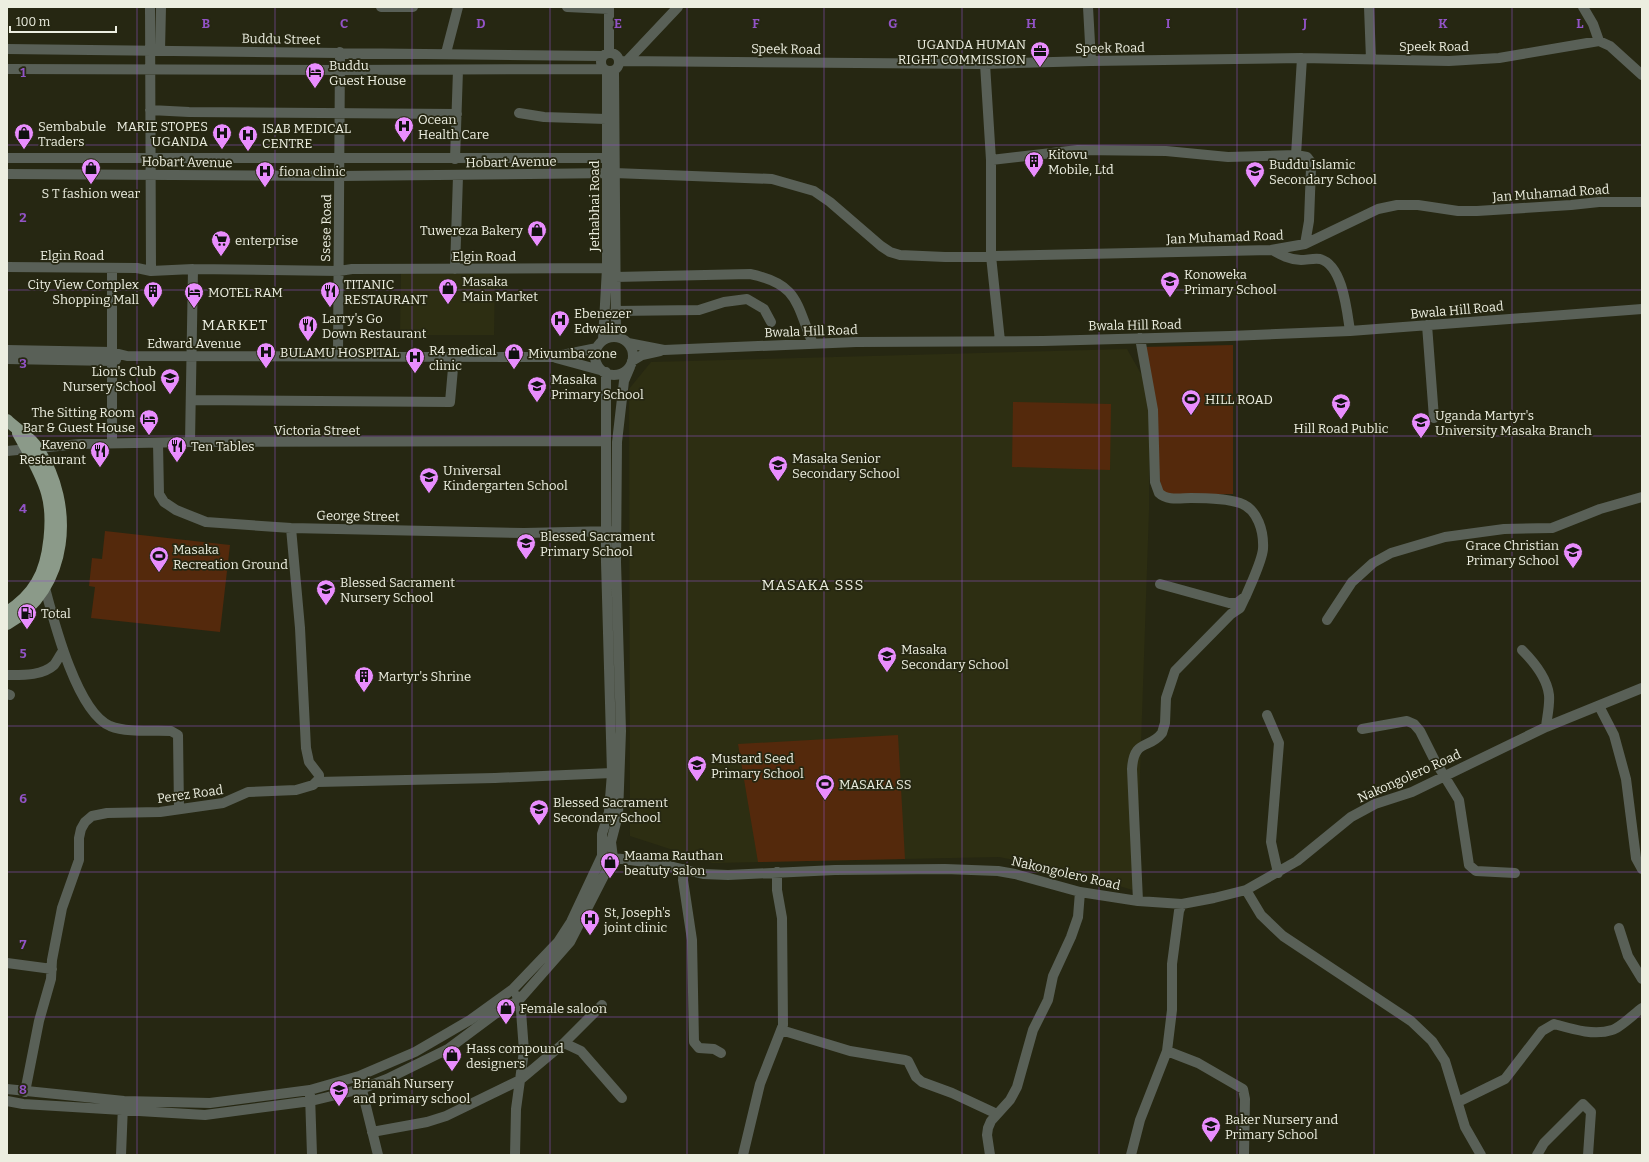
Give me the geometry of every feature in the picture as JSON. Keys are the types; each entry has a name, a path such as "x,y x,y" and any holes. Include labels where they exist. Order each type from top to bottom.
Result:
{"main road":[{"path":"7,624 18,618 34,604 41,585 56,562 60,541 55,512 52,478 33,449 30,439 11,424"},
{"path":"7,612 41,585"}],"street":[{"path":"150,7 150,267"},
{"path":"160,51 161,7"},
{"path":"381,7 413,7"},
{"path":"446,53 458,7"},
{"path":"567,7 609,8 606,54 601,62 608,70"},
{"path":"7,69 608,70 624,61 678,7"},
{"path":"1088,7 1091,61"},
{"path":"1370,7 1371,59"},
{"path":"1583,7 1593,24 1599,41 1610,46 1642,75"},
{"name":"Speek Road","path":"624,61 985,64 1302,58 1449,61 1499,58 1599,41"},
{"name":"Buddu Street","path":"7,49 606,54"},
{"name":"Ssese Road","path":"338,356 340,52"},
{"path":"606,54 616,55 624,61"},
{"path":"1296,155 1302,58"},
{"path":"985,64 991,160 991,256 1000,341"},
{"path":"455,159 458,70"},
{"name":"Jethabhai Road","path":"608,70 606,119 610,158"},
{"name":"Jethabhai Road","path":"608,70 612,271 616,337"},
{"path":"150,110 189,112 456,114"},
{"path":"519,113 544,117 606,119"},
{"path":"991,160 1078,150 1166,151 1228,157 1296,155 1308,158 1312,166 1309,221 1305,244"},
{"name":"Hobart Avenue","path":"7,158 150,160 610,158"},
{"name":"Hobart Avenue","path":"7,174 458,176 610,174 772,179 814,191 830,202 881,246 895,254 945,257 991,256"},
{"path":"455,269 458,176"},
{"name":"Jan Muhamad Road","path":"991,256 1271,250 1305,244 1378,209 1398,205 1418,205 1458,211 1477,211 1600,202 1642,202"},
{"path":"1271,250 1293,259 1322,260 1332,268 1339,280 1346,303 1350,331"},
{"name":"Elgin Road","path":"7,267 455,269 750,274 767,278 785,287 798,305 813,344"},
{"name":"Elgin Road","path":"150,267 192,269 339,268"},
{"path":"112,268 112,443"},
{"path":"190,442 192,269"},
{"name":"Jethabhai Road","path":"600,344 612,271"},
{"path":"615,311 700,310 724,302 747,299 764,309 771,322"},
{"name":"Bwala Hill Road","path":"628,344 664,350 856,342 1140,338 1350,331 1642,309"},
{"path":"1427,325 1434,418"},
{"path":"7,1089 25,1092 124,1100 210,1103 310,1090 359,1076 415,1052 470,1020 513,989 558,942 571,922 602,856 602,834 609,812 612,773 612,531 617,442 624,382 631,364 632,352 628,344 616,337 600,344 595,359 603,371 612,531 621,731 618,815 611,842 613,858 570,942 520,1000 495,1014 448,1049 387,1079 361,1089 310,1101 205,1115 23,1104 7,1101"},
{"path":"1138,901 1132,769 1133,756 1140,747 1162,733 1165,723 1166,698 1176,669 1231,614 1240,608 1263,550 1261,526 1249,508 1239,502 1207,498 1168,498 1157,490 1153,410 1140,338"},
{"name":"Edward Avenue","path":"7,359 192,355 454,358 552,357 600,344"},
{"name":"Edward Avenue","path":"7,350 111,357"},
{"path":"552,357 603,371 611,375 618,374 642,355 664,350"},
{"path":"191,400 450,402 454,358"},
{"name":"Victoria Street","path":"7,451 112,443 606,441"},
{"name":"George Street","path":"158,443 159,494 164,502 176,510 206,522 291,528 531,533 612,531"},
{"path":"1327,620 1352,582 1373,563 1391,553 1445,537 1504,529 1552,528 1573,521 1600,509 1642,497"},
{"path":"291,528 300,628 306,748 309,762 319,775 317,782"},
{"path":"1160,584 1229,603 1237,603 1246,596"},
{"path":"41,585 63,651 92,712 99,720 119,729 171,731 178,735 179,809"},
{"path":"1522,650 1540,671 1548,690 1549,696 1546,727"},
{"path":"7,675 24,676 39,672 54,665 63,651"},
{"name":"Nakongolero Road","path":"602,856 661,864 703,874 728,876 777,872 835,870 973,869 1015,874 1080,892 1138,901 1182,904 1246,890 1305,855 1351,817 1375,804 1412,792 1546,727 1642,688"},
{"path":"1599,706 1614,735 1618,755 1626,780 1636,858 1642,868"},
{"path":"1267,714 1279,743 1270,842 1278,872"},
{"path":"1362,729 1407,721 1414,724 1423,735 1445,776 1454,789 1460,804 1466,854 1471,868 1476,871 1515,873"},
{"name":"Perez Road","path":"25,1092 36,1035 52,969 52,960 62,908 79,860 79,838 81,829 85,822 92,816 107,813 145,813 223,804 248,792 301,789 317,782 495,778 612,773"},
{"path":"684,869 683,880 692,940 694,1042 699,1048 714,1049 721,1053"},
{"path":"742,1155 760,1084 783,1022 784,966 782,918 777,890 777,872"},
{"path":"1246,890 1261,914 1284,936 1410,1021 1438,1049 1445,1061 1465,1127 1481,1155"},
{"path":"990,1155 987,1135 988,1128 997,1114 1010,1100 1017,1087 1033,1030 1048,1000 1053,976 1076,924 1079,912 1080,892"},
{"path":"1131,1155 1140,1120 1167,1051 1171,1026 1172,964 1179,911 1182,904"},
{"path":"1618,928 1628,956 1642,979"},
{"path":"7,963 52,969"},
{"path":"513,989 520,1000 524,1051 516,1109 515,1155"},
{"path":"372,1132 427,1122 446,1116 520,1080 564,1043 602,1005"},
{"path":"1458,1102 1505,1078 1542,1031 1554,1024 1572,1030 1595,1032 1613,1030 1642,1008"},
{"path":"781,1030 850,1051 908,1061 916,1078 922,1082 952,1093 997,1114"},
{"path":"564,1043 581,1051 622,1098"},
{"path":"1167,1051 1198,1063 1242,1089 1245,1099 1244,1155"},
{"path":"359,1076 378,1155"},
{"path":"310,1090 312,1155"},
{"path":"120,1155 124,1100"},
{"path":"1537,1155 1544,1143 1583,1104 1591,1112 1588,1155"}],"shaded area":[{"name":"Masaka Main Market","path":"401,274 495,274 494,335 400,335"},
{"name":"HILL ROAD","path":"1233,345 1233,494 1162,495 1142,347"},
{"name":"Masaka Secondary School","path":"1127,349 1144,379 1149,406 1149,510 1136,891 1069,871 999,857 713,863 630,836 629,389 651,362"},
{"path":"1013,402 1111,404 1110,470 1012,467"},
{"name":"Masaka Recreation Ground","path":"105,531 230,545 220,632 91,618 95,587 89,586 92,558 102,559"},
{"name":"MASAKA SS","path":"898,735 905,859 758,862 738,744"}],"place":[{"name":"UGANDA HUMAN RIGHT COMMISSION","path":"1040,68"},
{"name":"Buddu Guest House","path":"315,89"},
{"name":"Ocean Health Care","path":"404,143"},
{"name":"Sembabule Traders","path":"24,150"},
{"name":"MARIE STOPES UGANDA","path":"222,150"},
{"name":"ISAB MEDICAL CENTRE","path":"248,152"},
{"name":"Kitovu Mobile, Ltd","path":"1034,178"},
{"name":"S T fashion wear","path":"91,185"},
{"name":"fiona clinic","path":"265,188"},
{"name":"Buddu Islamic Secondary School","path":"1255,188"},
{"name":"Tuwereza Bakery","path":"537,247"},
{"name":"enterprise","path":"221,257"},
{"name":"Konoweka Primary School","path":"1170,298"},
{"name":"Masaka Main Market","path":"448,305"},
{"name":"City View Complex Shopping Mall","path":"153,308"},
{"name":"TITANIC RESTAURANT","path":"330,308"},
{"name":"MOTEL RAM","path":"194,309"},
{"name":"Ebenezer Edwaliro","path":"560,337"},
{"name":"Larry's Go Down Restaurant","path":"308,342"},
{"name":"BULAMU HOSPITAL","path":"266,369"},
{"name":"Mivumba zone","path":"514,370"},
{"name":"R4 medical clinic","path":"415,374"},
{"name":"Lion's Club Nursery School","path":"170,395"},
{"name":"Masaka Primary School","path":"537,403"},
{"name":"HILL ROAD","path":"1191,416"},
{"name":"Hill Road Public","path":"1341,420"},
{"name":"The Sitting Room Bar & Guest House","path":"149,436"},
{"name":"Uganda Martyr's University Masaka Branch","path":"1421,439"},
{"name":"Ten Tables","path":"177,463"},
{"name":"Kaveno Restaurant","path":"100,468"},
{"name":"Masaka Senior Secondary School","path":"778,482"},
{"name":"Universal Kindergarten School","path":"429,494"},
{"name":"Blessed Sacrament Primary School","path":"526,560"},
{"name":"Grace Christian Primary School","path":"1573,569"},
{"name":"Masaka Recreation Ground","path":"159,573"},
{"name":"Blessed Sacrament Nursery School","path":"326,606"},
{"name":"Total","path":"27,630"},
{"name":"Masaka Secondary School","path":"887,673"},
{"name":"Martyr's Shrine","path":"364,693"},
{"name":"Mustard Seed Primary School","path":"697,782"},
{"name":"MASAKA SS","path":"825,801"},
{"name":"Blessed Sacrament Secondary School","path":"539,826"},
{"name":"Maama Rauthan beatuty salon","path":"610,879"},
{"name":"St, Joseph's joint clinic","path":"590,936"},
{"name":"Female saloon","path":"506,1025"},
{"name":"Hass compound designers","path":"452,1072"},
{"name":"Brianah Nursery and primary school","path":"339,1107"},
{"name":"Baker Nursery and Primary School","path":"1211,1143"}],"district":[{"name":"MARKET","path":"235,325"},
{"name":"MASAKA SSS","path":"813,585"}]}
